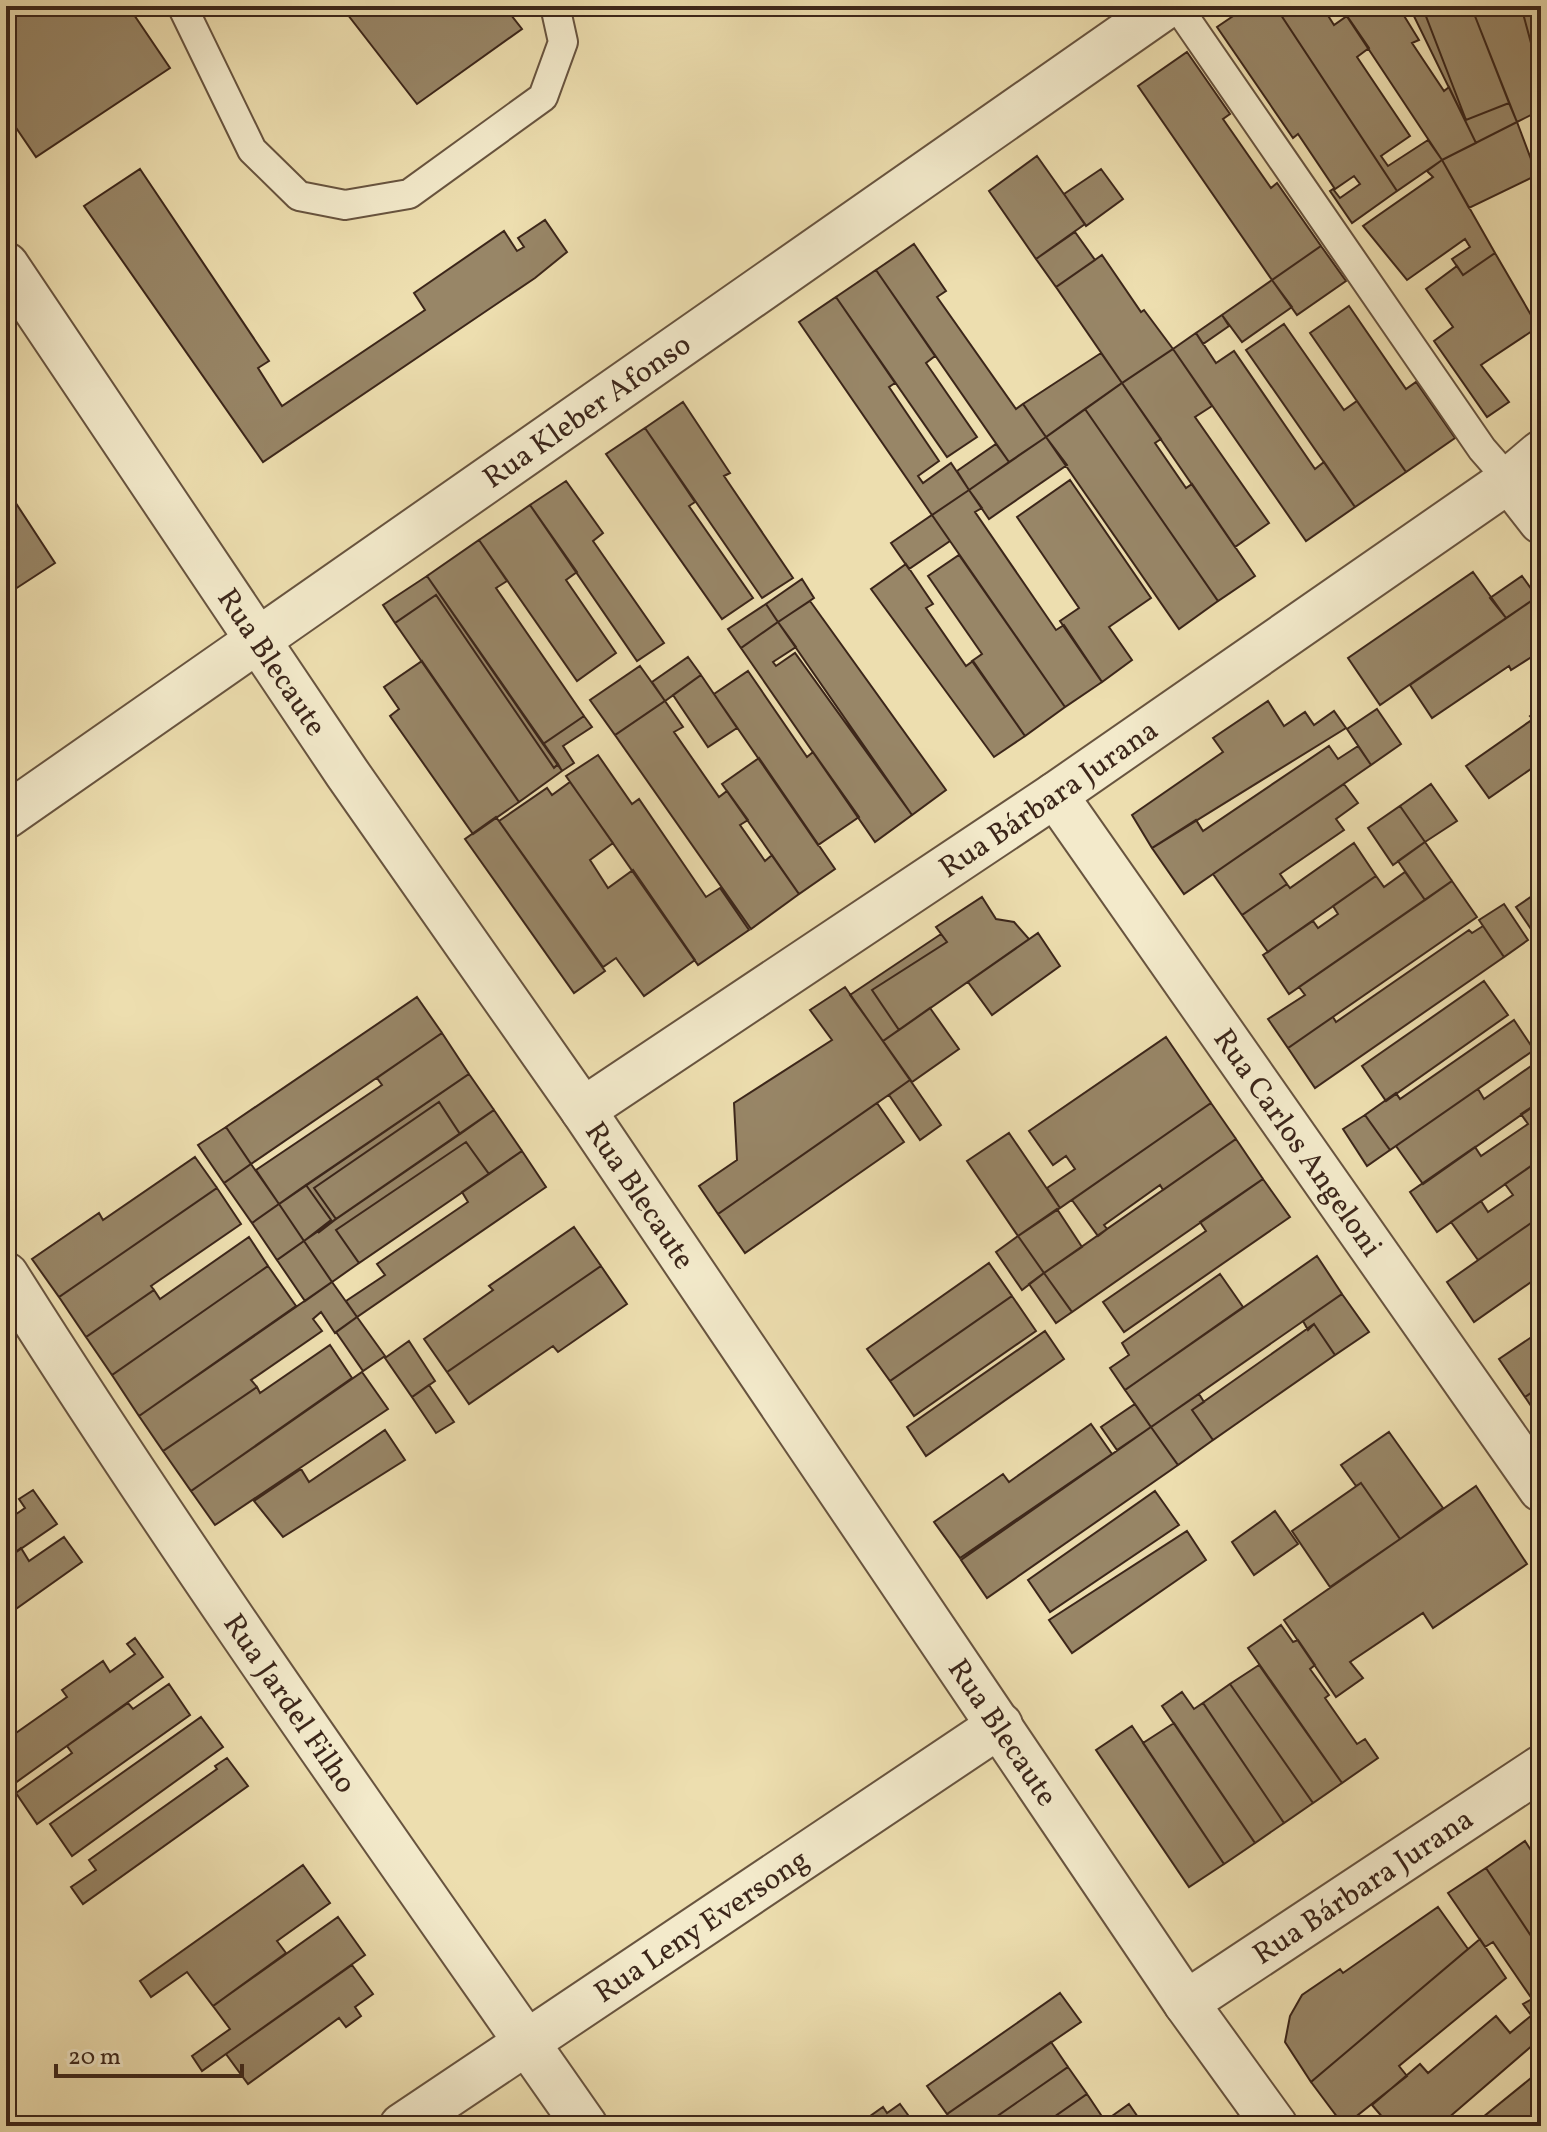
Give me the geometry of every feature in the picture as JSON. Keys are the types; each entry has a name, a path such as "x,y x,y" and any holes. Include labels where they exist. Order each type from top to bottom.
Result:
{"street":[{"name":"Rua Kleber Afonso","path":"6,816 1166,6"},
{"name":"Rua Blecaute","path":"6,265 257,640 583,1110 1186,2003 1275,2126"},
{"path":"1525,466 1541,521"},
{"name":"Rua Bárbara Jurana","path":"583,1110 1055,795 1525,466"},
{"name":"Rua Carlos Angeloni","path":"1055,795 1541,1489"},
{"name":"Rua Jardel Filho","path":"6,1275 179,1540 585,2126"},
{"name":"Rua Leny Eversong","path":"402,2126 1000,1725"},
{"name":"Rua Bárbara Jurana","path":"1186,2003 1541,1768"}],"lane":[{"path":"182,6 252,150 299,196 345,205 409,194 543,97 563,42 555,6"},
{"path":"1177,6 1482,449 1525,466"}],"building":[{"path":"6,6 128,6 170,68 36,157 6,113"},
{"path":"341,6 504,6 522,29 417,104"},
{"path":"1248,6 1275,6 1397,191 1352,223 1330,191 1333,189 1340,198 1360,184 1354,176 1335,189 1298,134 1293,138 1217,27"},
{"path":"1275,6 1322,6 1334,25 1347,16 1369,48 1357,57 1410,136 1381,156 1388,166 1428,140 1442,160 1397,191"},
{"path":"1340,6 1398,6 1419,40 1412,43 1444,91 1449,87 1476,143 1442,160"},
{"path":"1409,6 1422,6 1466,120 1509,103 1517,122 1476,143"},
{"path":"1422,6 1471,6 1509,103 1466,120"},
{"path":"1471,6 1521,6 1541,80 1541,110 1517,122"},
{"path":"1521,6 1541,6 1541,80"},
{"path":"1187,52 1230,114 1223,119 1271,188 1277,183 1321,246 1272,280 1138,86"},
{"path":"1517,122 1537,175 1469,208 1442,160"},
{"path":"1037,156 1085,224 1036,259 989,191"},
{"path":"1541,156 1541,185 1531,160"},
{"path":"1442,160 1495,253 1463,275 1452,259 1470,247 1465,239 1407,280 1363,226 1433,177 1427,171"},
{"path":"140,169 269,361 258,368 282,406 425,310 414,293 504,231 517,251 524,247 518,238 545,220 567,252 535,278 263,462 84,206"},
{"path":"1101,169 1123,199 1086,226 1064,194"},
{"path":"1075,232 1095,260 1056,287 1036,259"},
{"path":"914,244 946,291 937,297 1016,409 1023,404 1046,437 1009,462 876,270"},
{"path":"1321,246 1346,281 1297,315 1272,280"},
{"path":"1495,253 1538,327 1481,365 1509,402 1487,417 1434,341 1453,327 1426,289 1457,266 1463,275"},
{"path":"1102,255 1141,312 1144,310 1173,349 1122,383 1056,287"},
{"path":"876,270 935,356 926,363 977,437 947,457 836,297"},
{"path":"1272,280 1292,307 1242,342 1222,315"},
{"path":"836,297 895,383 889,387 939,461 918,476 923,483 951,463 969,490 932,515 799,322"},
{"path":"1349,306 1406,389 1416,382 1455,438 1406,472 1310,333"},
{"path":"1222,315 1229,326 1203,344 1196,333"},
{"path":"1284,324 1344,410 1357,401 1406,472 1355,507 1246,350"},
{"path":"1196,333 1216,363 1234,351 1315,469 1324,462 1355,507 1306,541 1173,349"},
{"path":"1173,349 1212,406 1195,417 1269,523 1235,547 1122,383"},
{"path":"1101,353 1122,383 1046,437 1023,404"},
{"path":"1122,383 1161,439 1155,443 1186,488 1192,484 1255,576 1218,601 1085,409"},
{"path":"683,402 730,473 724,476 793,578 762,598 645,428"},
{"path":"1085,409 1218,601 1179,629 1046,437"},
{"path":"645,428 695,502 689,506 753,598 722,619 606,454"},
{"path":"1046,437 1067,465 989,519 969,490"},
{"path":"996,444 1009,462 969,490 957,471"},
{"path":"1070,480 1151,598 1109,627 1132,660 1102,682 1060,621 1079,608 1017,517"},
{"path":"566,481 603,533 593,541 664,643 637,661 530,505"},
{"path":"6,488 55,563 6,595"},
{"path":"969,490 982,508 975,512 1056,630 1064,625 1102,682 1065,707 932,515"},
{"path":"530,505 577,572 566,580 616,653 577,681 479,540"},
{"path":"932,515 950,541 909,569 891,543"},
{"path":"479,540 507,581 496,588 584,716 543,744 427,576"},
{"path":"959,555 1065,707 1025,736 972,661 982,654 928,576"},
{"path":"906,564 933,604 926,608 966,666 973,661 1025,736 994,757 871,589"},
{"path":"1473,572 1506,618 1380,705 1348,658"},
{"path":"427,576 558,764 554,768 436,595 395,623 383,605"},
{"path":"1522,576 1537,597 1506,618 1490,598"},
{"path":"802,579 814,598 778,622 766,604"},
{"path":"436,595 554,768 558,764 562,771 519,802 395,623"},
{"path":"1537,597 1541,603 1541,651 1511,670 1509,666 1432,718 1410,685"},
{"path":"810,601 946,790 912,815 778,622"},
{"path":"766,604 778,622 741,648 728,629"},
{"path":"778,622 796,647 773,662 776,666 795,653 912,815 875,842 741,648"},
{"path":"688,657 701,675 665,701 652,682"},
{"path":"422,661 519,802 473,834 390,716 399,709 384,687"},
{"path":"640,666 665,701 615,735 590,700"},
{"path":"748,671 807,757 813,752 859,817 818,845 714,694"},
{"path":"701,675 737,728 708,747 673,695"},
{"path":"665,701 683,727 674,732 719,797 727,791 748,820 740,825 765,861 772,855 799,894 751,929 615,735"},
{"path":"1268,701 1284,726 1305,712 1314,725 1334,711 1346,728 1152,848 1132,815 1223,752 1213,738"},
{"path":"1541,708 1541,762 1489,798 1466,766 1533,719 1530,716"},
{"path":"1377,709 1401,744 1371,765 1347,729"},
{"path":"584,716 592,727 563,746 574,763 562,771 543,744"},
{"path":"1329,746 1338,759 1358,746 1371,765 1184,894 1152,848 1196,820 1203,831"},
{"path":"598,755 632,804 639,799 706,897 720,888 749,930 698,965 566,776"},
{"path":"759,758 835,869 799,894 722,784"},
{"path":"570,782 613,843 590,860 608,888 633,870 695,960 644,996 616,958 603,967 499,821 547,788 552,795"},
{"path":"1344,784 1358,803 1336,819 1344,830 1280,874 1287,884 1242,915 1213,874"},
{"path":"1431,784 1457,821 1425,842 1400,806"},
{"path":"1400,806 1425,842 1393,865 1368,828"},
{"path":"496,817 605,971 574,993 465,839"},
{"path":"1425,842 1452,881 1425,900 1398,861"},
{"path":"1354,843 1376,876 1268,952 1242,915 1287,884 1290,888"},
{"path":"1405,872 1425,900 1289,994 1263,955 1313,921 1318,928 1338,914 1333,906 1376,876 1384,887"},
{"path":"1452,881 1477,917 1288,1048 1268,1019 1305,995 1299,987"},
{"path":"1541,890 1541,931 1535,935 1516,907"},
{"path":"982,897 996,919 1014,922 1029,939 899,1030 872,990 947,942 936,927"},
{"path":"1504,904 1528,940 1504,957 1479,920"},
{"path":"1483,926 1504,957 1315,1088 1288,1048 1333,1017 1336,1022 1469,930 1472,933"},
{"path":"1038,933 1060,966 992,1015 968,982"},
{"path":"941,934 947,942 872,990 899,1030 883,1041 850,995"},
{"path":"1484,981 1508,1015 1386,1101 1362,1066"},
{"path":"845,987 910,1080 718,1214 699,1186 737,1160 734,1103 832,1040 810,1010"},
{"path":"417,997 442,1033 251,1164 226,1127"},
{"path":"930,1008 959,1049 912,1082 883,1041"},
{"path":"1514,1020 1534,1050 1390,1150 1365,1115 1396,1093 1400,1099"},
{"path":"442,1033 469,1074 279,1204 256,1170 382,1085 377,1078"},
{"path":"1166,1037 1211,1103 1060,1208 1047,1188 1075,1169 1066,1156 1053,1165 1029,1131"},
{"path":"1541,1059 1541,1101 1423,1184 1396,1146 1478,1089 1484,1099"},
{"path":"469,1074 494,1110 460,1134 439,1102 314,1188 336,1219 318,1233 331,1220 306,1185"},
{"path":"910,1080 941,1125 920,1140 889,1095"},
{"path":"1541,1101 1541,1159 1437,1232 1410,1192 1475,1147 1481,1156 1528,1124 1521,1114"},
{"path":"439,1102 460,1134 336,1219 314,1188"},
{"path":"877,1103 904,1142 745,1253 718,1214"},
{"path":"1211,1103 1236,1139 1163,1190 1160,1185 1104,1225 1107,1229 1098,1236 1072,1200"},
{"path":"494,1110 522,1151 489,1174 466,1142 336,1230 359,1263 332,1282 304,1241"},
{"path":"1365,1115 1390,1150 1367,1166 1343,1129"},
{"path":"226,1127 251,1164 224,1183 198,1145"},
{"path":"1009,1133 1060,1208 1018,1236 967,1161"},
{"path":"1236,1139 1263,1179 1072,1312 1044,1273"},
{"path":"466,1142 489,1174 359,1263 336,1230"},
{"path":"522,1151 546,1187 357,1317 346,1301 385,1275 377,1264 468,1202 462,1192"},
{"path":"195,1157 217,1188 59,1297 32,1259 99,1213 103,1220"},
{"path":"1541,1159 1541,1216 1478,1260 1451,1222 1481,1201 1488,1212 1513,1195 1505,1184"},
{"path":"251,1164 279,1204 252,1223 224,1183"},
{"path":"1263,1179 1290,1217 1124,1332 1103,1302 1206,1231 1200,1222"},
{"path":"306,1185 331,1220 304,1241 279,1204"},
{"path":"217,1188 241,1224 151,1286 154,1290 86,1337 59,1297"},
{"path":"279,1204 304,1241 277,1260 252,1223"},
{"path":"1057,1209 1082,1247 1044,1273 1018,1236"},
{"path":"1541,1216 1541,1275 1474,1322 1447,1282"},
{"path":"574,1227 601,1266 447,1372 424,1339 493,1290 489,1286"},
{"path":"1018,1236 1044,1273 1022,1290 996,1252"},
{"path":"249,1237 268,1266 112,1375 86,1337 154,1290 160,1299"},
{"path":"304,1241 332,1282 305,1301 277,1260"},
{"path":"1317,1256 1342,1294 1151,1427 1125,1390"},
{"path":"989,1263 1012,1296 890,1381 867,1349"},
{"path":"268,1266 296,1306 139,1416 112,1375"},
{"path":"601,1266 627,1304 558,1352 553,1346 469,1404 447,1372"},
{"path":"1044,1273 1072,1312 1056,1323 1029,1284"},
{"path":"1220,1274 1243,1307 1125,1390 1110,1368 1129,1355 1122,1343"},
{"path":"332,1282 357,1317 335,1333 321,1312 313,1319 322,1331 251,1380 257,1387 163,1451 139,1416"},
{"path":"1342,1294 1369,1332 1335,1355 1314,1324 1308,1330 1303,1321"},
{"path":"1012,1296 1036,1331 914,1416 890,1381"},
{"path":"357,1317 385,1356 363,1371 336,1332"},
{"path":"1314,1324 1335,1355 1213,1440 1192,1410"},
{"path":"1045,1331 1064,1359 926,1456 907,1427"},
{"path":"1539,1332 1541,1386 1525,1397 1499,1359"},
{"path":"409,1341 435,1381 412,1397 385,1358"},
{"path":"330,1345 352,1378 191,1491 163,1451 257,1387 260,1393"},
{"path":"362,1372 388,1409 215,1525 191,1491"},
{"path":"429,1385 454,1422 436,1433 412,1397"},
{"path":"1541,1386 1541,1421 1525,1397"},
{"path":"1199,1394 1204,1402 1192,1410 1213,1440 1178,1465 1151,1427"},
{"path":"1135,1404 1151,1427 1117,1450 1101,1427"},
{"path":"1091,1424 1112,1454 960,1558 934,1522 1003,1474 1009,1482"},
{"path":"1151,1427 1178,1465 987,1598 961,1560"},
{"path":"385,1430 405,1460 283,1537 254,1501 301,1469 309,1482"},
{"path":"1389,1432 1443,1508 1400,1539 1361,1483 1356,1486 1341,1465"},
{"path":"1361,1483 1400,1539 1330,1587 1292,1531"},
{"path":"1476,1486 1527,1564 1433,1628 1423,1613 1350,1662 1363,1678 1336,1697 1284,1620"},
{"path":"33,1490 57,1524 6,1559 6,1521 25,1508 19,1499"},
{"path":"1155,1491 1179,1525 1050,1612 1028,1580"},
{"path":"1275,1511 1298,1544 1254,1575 1232,1542"},
{"path":"1187,1531 1206,1560 1072,1653 1049,1620"},
{"path":"64,1537 82,1562 6,1616 6,1575 12,1571 6,1559 21,1548 29,1561"},
{"path":"1281,1625 1293,1642 1298,1640 1315,1665 1310,1669 1329,1695 1325,1698 1357,1744 1365,1739 1378,1758 1342,1783 1248,1648"},
{"path":"135,1638 163,1677 11,1786 6,1779 6,1740 67,1697 62,1690 103,1661 110,1672 135,1654 127,1644"},
{"path":"1259,1665 1342,1783 1313,1803 1230,1684"},
{"path":"169,1684 190,1715 37,1824 16,1793 72,1753 67,1746 128,1703 133,1709"},
{"path":"1230,1684 1313,1803 1284,1823 1203,1703"},
{"path":"1182,1692 1194,1709 1203,1703 1284,1823 1255,1843 1162,1706"},
{"path":"201,1717 223,1747 72,1856 50,1824"},
{"path":"1174,1723 1255,1843 1224,1864 1143,1743"},
{"path":"1132,1726 1224,1864 1189,1887 1096,1750"},
{"path":"227,1758 248,1786 83,1904 71,1887 96,1870 89,1860 217,1769 215,1766"},
{"path":"1525,1841 1541,1866 1541,1951 1486,1868"},
{"path":"303,1865 330,1903 277,1941 286,1953 213,2006 187,1972 151,1997 140,1981"},
{"path":"1486,1868 1541,1951 1541,2029 1523,2004 1532,1999 1493,1942 1485,1947 1448,1893"},
{"path":"1438,1907 1468,1949 1311,2082 1285,2042 1290,2016 1302,1995 1340,1969 1343,1973"},
{"path":"338,1917 365,1955 202,2071 192,2056 230,2029 213,2006"},
{"path":"1480,1939 1506,1978 1399,2066 1407,2076 1344,2126 1311,2082"},
{"path":"352,1965 373,1994 355,2007 361,2016 346,2027 339,2018 248,2084 226,2054"},
{"path":"1060,1993 1081,2022 947,2114 927,2086"},
{"path":"1532,2015 1541,2029 1541,2038 1439,2126 1390,2126 1372,2105 1420,2064 1428,2073 1496,2016 1510,2033"},
{"path":"1051,2042 1068,2067 983,2126 955,2126 947,2114"},
{"path":"1068,2067 1087,2094 1041,2126 983,2126"},
{"path":"1536,2074 1541,2080 1541,2126 1472,2126"},
{"path":"1087,2094 1105,2121 1098,2126 1041,2126"},
{"path":"900,2104 916,2126 856,2126 883,2107 887,2113"},
{"path":"1129,2104 1144,2126 1098,2126 1105,2121"}]}
